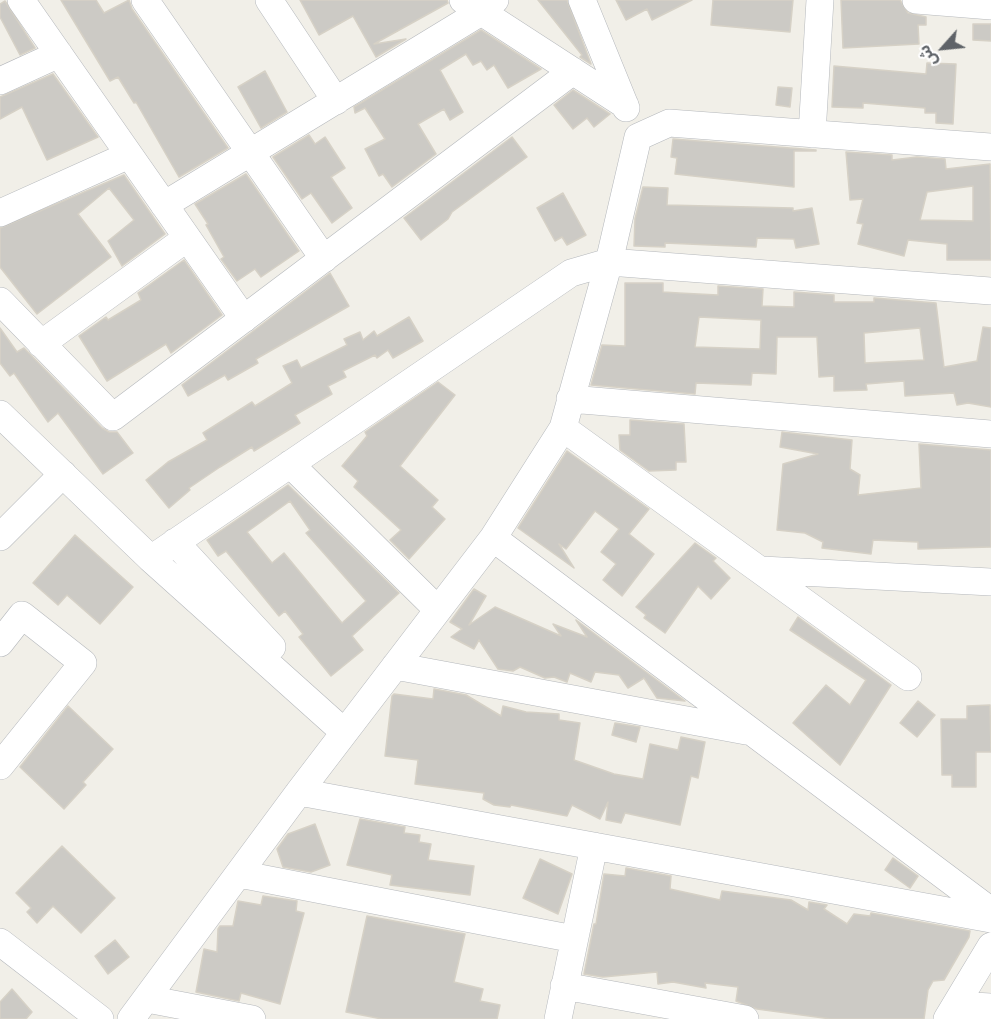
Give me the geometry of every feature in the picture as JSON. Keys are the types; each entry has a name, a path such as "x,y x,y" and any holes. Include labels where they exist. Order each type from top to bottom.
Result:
{"street":[{"path":"21,0 244,319"},
{"path":"145,0 324,259"},
{"path":"269,0 336,101"},
{"path":"139,1009 344,732 493,538 562,428 609,262 638,136 582,0"},
{"path":"812,134 820,0"},
{"path":"916,0 991,6"},
{"path":"164,205 336,101 480,4 573,71 625,105"},
{"path":"0,81 59,54"},
{"path":"0,301 113,417 573,71"},
{"path":"638,136 669,123 991,147"},
{"path":"0,213 129,155"},
{"path":"41,344 187,238"},
{"path":"151,559 571,273 609,262 991,291"},
{"path":"570,399 991,434"},
{"path":"0,414 151,559 344,732"},
{"path":"562,428 908,677"},
{"path":"290,464 438,610"},
{"path":"0,537 63,474"},
{"path":"493,538 991,910"},
{"path":"175,542 277,651 288,682"},
{"path":"762,570 991,582"},
{"path":"0,643 22,615 83,663 0,766"},
{"path":"394,666 753,733"},
{"path":"299,792 991,919"},
{"path":"558,1019 594,846"},
{"path":"239,874 574,939"},
{"path":"0,942 100,1019"},
{"path":"971,1011 991,946"},
{"path":"564,986 743,1019"},
{"path":"139,1009 252,1019"}],"building":[{"path":"61,0 96,0 104,13 129,0 132,9 228,148 179,177 136,102 134,103 118,77 110,81"},
{"path":"300,0 447,0 448,3 374,44 406,39 376,57 353,16 319,35"},
{"path":"538,0 567,0 591,64 580,57 582,55"},
{"path":"616,0 692,0 652,20 647,9 626,20"},
{"path":"713,0 793,0 790,32 711,25"},
{"path":"841,0 900,0 908,13 926,17 926,25 918,25 919,44 843,48"},
{"path":"5,1 35,48 20,55 0,17 0,4"},
{"path":"973,24 991,24 991,41 973,40"},
{"path":"481,30 541,69 508,88 494,65 487,70 481,61 473,65 466,54 440,70 463,112 450,120 444,109 418,124 436,154 392,187 383,174 379,176 365,149 385,139 365,108 355,113 354,107"},
{"path":"927,63 956,64 953,124 936,123 936,113 925,113 925,108 863,103 863,108 832,107 834,66 926,74"},
{"path":"265,71 287,112 261,128 238,87"},
{"path":"53,74 98,137 47,160 22,107 0,119 0,97"},
{"path":"778,87 792,88 790,107 776,105"},
{"path":"573,90 610,114 594,127 587,118 573,129 554,105"},
{"path":"309,135 315,144 325,137 345,168 331,177 352,208 332,223 311,193 302,199 273,157"},
{"path":"512,137 527,157 452,212 448,219 421,240 404,218"},
{"path":"673,139 816,151 794,151 794,187 675,174 677,158 671,157"},
{"path":"846,152 892,155 892,160 917,157 945,159 946,169 990,164 991,260 947,260 947,244 908,240 904,256 858,244 863,224 857,223 863,199 850,200","holes":["973,186 973,221 920,220 927,192"]},
{"path":"246,174 299,251 261,277 255,269 237,281 221,259 224,257 206,225 208,224 195,204"},
{"path":"124,175 165,234 122,266 108,241 134,220 109,188 78,214 111,257 37,314 0,267 0,228"},
{"path":"643,187 668,188 667,205 793,208 793,211 812,208 819,244 796,248 794,239 757,238 756,247 665,243 665,247 634,246 635,219"},
{"path":"563,193 586,235 567,245 562,237 555,241 537,208"},
{"path":"184,260 222,315 171,353 166,344 107,381 79,336 106,317 108,320 141,300 138,293"},
{"path":"330,273 349,306 256,359 258,363 228,380 225,375 188,396 182,385"},
{"path":"625,283 663,283 663,292 718,295 718,286 763,289 762,306 794,307 794,292 834,295 834,302 874,302 874,298 936,303 944,367 977,361 983,327 991,328 991,407 968,403 957,405 954,393 905,396 904,381 866,384 867,390 834,391 834,376 819,377 817,337 777,337 776,374 752,373 751,385 696,383 695,394 591,385 602,345 625,346","holes":["699,317 761,320 760,349 695,347","920,328 924,360 865,363 864,333"]},
{"path":"409,317 423,341 393,358 388,350 377,358 375,355 343,371 346,377 328,386 332,394 295,415 300,423 254,451 252,447 220,467 189,488 190,490 169,508 146,480 168,462 207,440 203,433 252,402 255,406 292,383 283,366 297,360 301,368 347,345 344,339 360,332 363,340 374,331 377,336"},
{"path":"0,328 17,352 24,348 102,428 109,432 117,432 133,453 103,474 58,413 48,422 14,373 10,376 0,363"},
{"path":"438,382 455,395 400,466 438,500 432,507 445,519 409,559 390,540 401,530 354,487 358,481 342,466 367,436 365,432"},
{"path":"630,420 684,424 686,462 676,462 676,470 649,471 620,450 619,435 630,435"},
{"path":"782,432 852,440 850,469 860,475 858,495 921,488 919,444 991,450 991,547 918,549 918,542 873,540 871,554 822,548 823,542 805,533 777,530 783,464 818,454 780,447"},
{"path":"567,451 649,509 629,534 654,554 622,596 603,580 616,564 601,552 619,529 595,511 566,549 559,544 574,568 518,528"},
{"path":"288,485 399,593 352,636 363,650 331,676 299,637 303,634 285,611 279,616 226,551 218,556 207,540","holes":["290,501 310,530 306,533 366,601 342,623 284,553 272,563 247,532"]},
{"path":"75,535 133,587 100,624 67,595 58,605 33,583"},
{"path":"695,543 716,558 713,561 730,578 711,599 698,586 665,633 644,618 646,615 636,607"},
{"path":"474,589 486,596 469,625 495,607 561,636 553,624 587,637 576,620 685,701 657,698 644,678 628,688 619,675 595,672 591,682 570,673 567,682 554,677 545,678 520,667 513,671 498,669 479,640 474,649 451,637 462,629 450,622"},
{"path":"798,617 891,685 840,765 793,723 826,685 850,705 866,680 790,630"},
{"path":"434,689 466,695 501,716 503,706 526,712 559,714 559,720 580,723 574,760 614,774 643,779 650,744 678,750 681,737 705,742 698,778 691,776 680,825 625,813 621,823 606,820 608,802 600,819 572,805 567,816 511,805 510,807 494,805 483,799 484,793 415,784 418,760 385,756 392,696 394,694 433,699"},
{"path":"918,701 935,715 917,737 900,723"},
{"path":"990,705 991,752 976,752 976,787 952,787 952,775 942,775 941,719 967,719 967,706"},
{"path":"68,706 113,749 83,782 86,785 64,809 20,767"},
{"path":"615,723 640,727 636,742 612,735"},
{"path":"360,819 405,827 404,833 420,835 419,842 431,844 428,860 474,866 470,895 390,885 392,875 347,865"},
{"path":"315,824 330,865 311,872 283,867 277,849 288,834"},
{"path":"62,846 115,898 81,933 53,906 37,923 27,912 31,908 16,893"},
{"path":"893,858 918,876 910,888 885,870"},
{"path":"540,859 572,874 558,914 523,898"},
{"path":"626,868 671,876 670,889 720,900 722,891 791,900 808,910 809,902 827,905 824,909 847,924 854,914 870,916 871,913 970,931 969,937 944,980 933,981 928,990 924,1019 831,1019 757,1009 736,1001 738,987 705,983 706,988 673,982 658,984 657,972 603,977 584,974 594,924 596,924 604,874 625,876"},
{"path":"263,896 297,901 296,911 304,913 280,1004 241,993 239,1001 196,992 204,949 217,952 220,926 233,926 238,901 261,905"},
{"path":"367,916 465,934 454,982 483,989 480,1001 500,1005 497,1019 382,1019 346,1012"},
{"path":"115,940 129,957 108,974 95,956"},
{"path":"12,989 32,1012 26,1019 0,1019 0,1002"}]}
